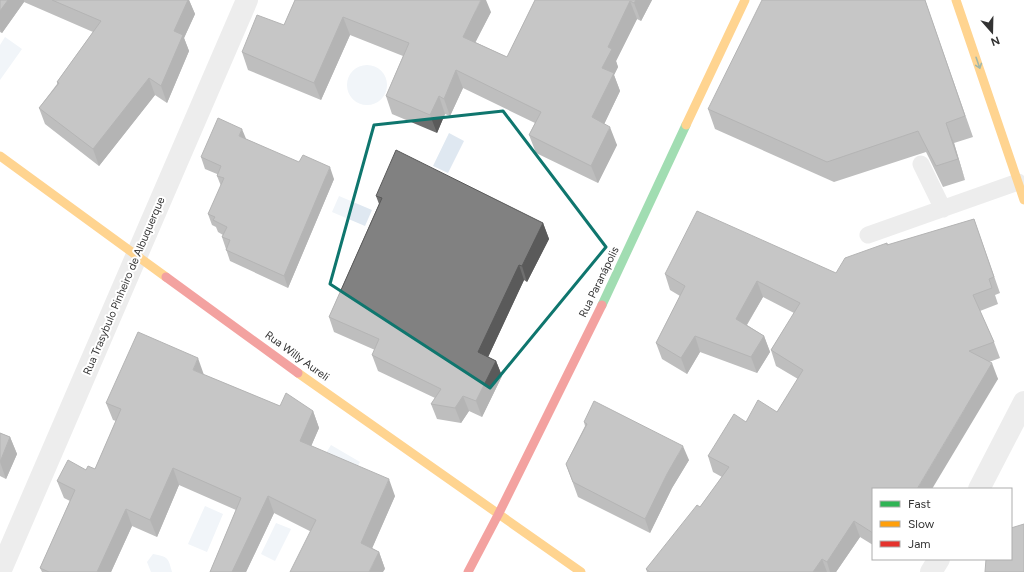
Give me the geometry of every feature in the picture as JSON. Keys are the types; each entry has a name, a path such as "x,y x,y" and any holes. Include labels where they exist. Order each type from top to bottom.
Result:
{"street":[{"name":"Rua Trasybulo Pinheiro de Albuquerque","path":"0,572 247,0"},
{"name":"Rua Paranápolis","path":"468,572 498,515 625,257 745,0"},
{"path":"956,0 1024,200"},
{"name":"Rua Willy Aureli","path":"0,156 498,515 582,572"},
{"path":"980,488 1024,402"},
{"path":"931,572 938,560"}],"lane":[{"path":"921,164 943,209"},
{"path":"868,235 1018,182"}],"highlighted area":[{"path":"503,111 606,247 490,388 330,284 374,125"}],"shaded area":[{"path":"5,37 22,49 0,80 0,45"},
{"path":"367,65 375,67 381,71 385,77 387,85 385,93 381,99 375,103 367,105 359,103 353,99 349,93 347,85 349,77 353,71 359,67"},
{"path":"449,133 464,141 448,173 433,166"},
{"path":"339,196 372,210 365,226 332,212"},
{"path":"331,445 360,462 353,474 323,458"},
{"path":"205,506 223,514 207,552 188,544"},
{"path":"276,523 291,529 275,561 261,554"},
{"path":"153,554 167,558 172,572 151,572 147,562"}],"building":[{"path":"0,0 8,0 0,11"},
{"path":"52,0 188,0 174,31 183,35 161,86 149,78 93,149 39,108 59,83 57,82 101,21"},
{"path":"295,0 481,0 463,37 507,57 535,0 636,0 634,3 630,1 608,47 612,49 602,68 614,73 592,117 610,127 591,166 529,135 541,112 456,70 444,99 439,96 430,115 386,96 409,43 343,17 314,83 242,52 257,15 284,25"},
{"path":"762,0 925,0 965,116 946,123 958,159 936,166 918,131 827,162 708,109"},
{"path":"218,118 242,129 239,136 299,162 303,155 330,167 284,276 226,250 230,240 222,237 227,227 213,220 215,217 208,214 224,178 217,176 221,166 201,157"},
{"path":"396,150 543,223 522,266 519,265 478,352 496,361 476,401 463,396 455,408 431,404 441,389 372,355 379,339 329,317 382,198 376,196"},
{"path":"697,211 836,273 845,258 887,243 887,245 974,219 994,277 989,279 992,288 973,295 994,342 969,351 992,363 918,488 872,488 872,532 854,521 827,562 822,559 813,572 650,572 646,569 697,505 700,507 729,467 708,456 734,414 746,422 758,400 777,412 803,370 771,350 800,303 757,281 736,319 764,336 751,357 695,336 681,358 656,343 685,286 665,274"},
{"path":"138,332 198,358 193,370 280,406 286,393 313,411 300,441 389,479 361,543 379,552 369,572 290,572 316,520 268,496 232,572 210,572 241,498 173,468 150,520 126,509 97,572 49,572 40,568 75,490 57,481 68,460 86,470 88,466 95,469 121,409 106,403"},
{"path":"594,401 683,446 667,474 645,519 573,482 566,464 587,424 584,422"},
{"path":"0,433 10,437 0,462"},
{"path":"1024,524 1024,572 985,572 986,560 1012,560 1012,528"}],"traffic: fast":[{"path":"602,305 686,125"}],"traffic: slow":[{"path":"686,125 745,0"},
{"path":"956,0 1024,200"},
{"path":"0,156 166,277"},
{"path":"298,373 581,572"}],"traffic: jam":[{"path":"166,277 298,373"},
{"path":"468,572 498,515 602,305"}]}
